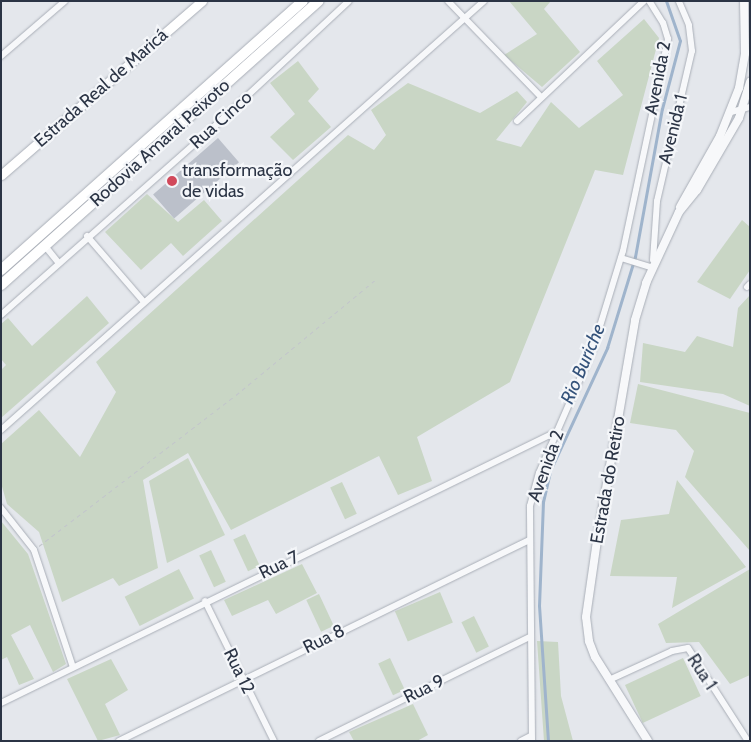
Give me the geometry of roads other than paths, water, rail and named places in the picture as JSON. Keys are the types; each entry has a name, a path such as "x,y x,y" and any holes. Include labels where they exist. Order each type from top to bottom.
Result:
{"highway":[{"name":"Rodovia Amaral Peixoto","path":"1,270 303,1"},
{"name":"Rodovia Amaral Peixoto","path":"1,285 319,1"}],"main road":[{"name":"Estrada Real de Maricá","path":"1,174 202,1"}],"street":[{"path":"1,56 65,1"},
{"name":"Rua Cinco","path":"1,315 58,262 217,124 349,1"},
{"path":"448,1 464,20 541,97"},
{"path":"1,430 484,1"},
{"path":"517,121 541,97 595,51 644,1"},
{"name":"Avenida 2","path":"532,738 529,540 533,489 593,349 621,258 668,39 664,23 649,1"},
{"name":"Avenida 1","path":"652,264 657,201 692,51 689,25 678,1"},
{"name":"Estrada do Retiro","path":"648,741 595,657 586,617 635,320 652,264 731,112 748,54 744,1"},
{"name":"Estrada do Retiro","path":"679,212 698,190 746,108 750,82"},
{"path":"731,112 746,108"},
{"path":"88,236 144,302"},
{"path":"45,246 58,262"},
{"path":"621,258 652,264"},
{"name":"Rua 7","path":"1,703 205,601 558,431"},
{"path":"1,508 34,550 73,667"},
{"name":"Rua 8","path":"119,741 243,678 529,540"},
{"name":"Rua 12","path":"205,601 274,741"},
{"name":"Rua 9","path":"319,741 529,637"},
{"name":"Rua 1","path":"609,680 672,651 688,648 748,741"},
{"path":"521,741 532,738"}],"waterway":[{"name":"Rio Buriche","path":"548,741 539,606 543,502 550,471 607,348 635,257 662,109 680,41 666,1"}],"place":[{"name":"transformação de vidas","path":"172,181"}]}
